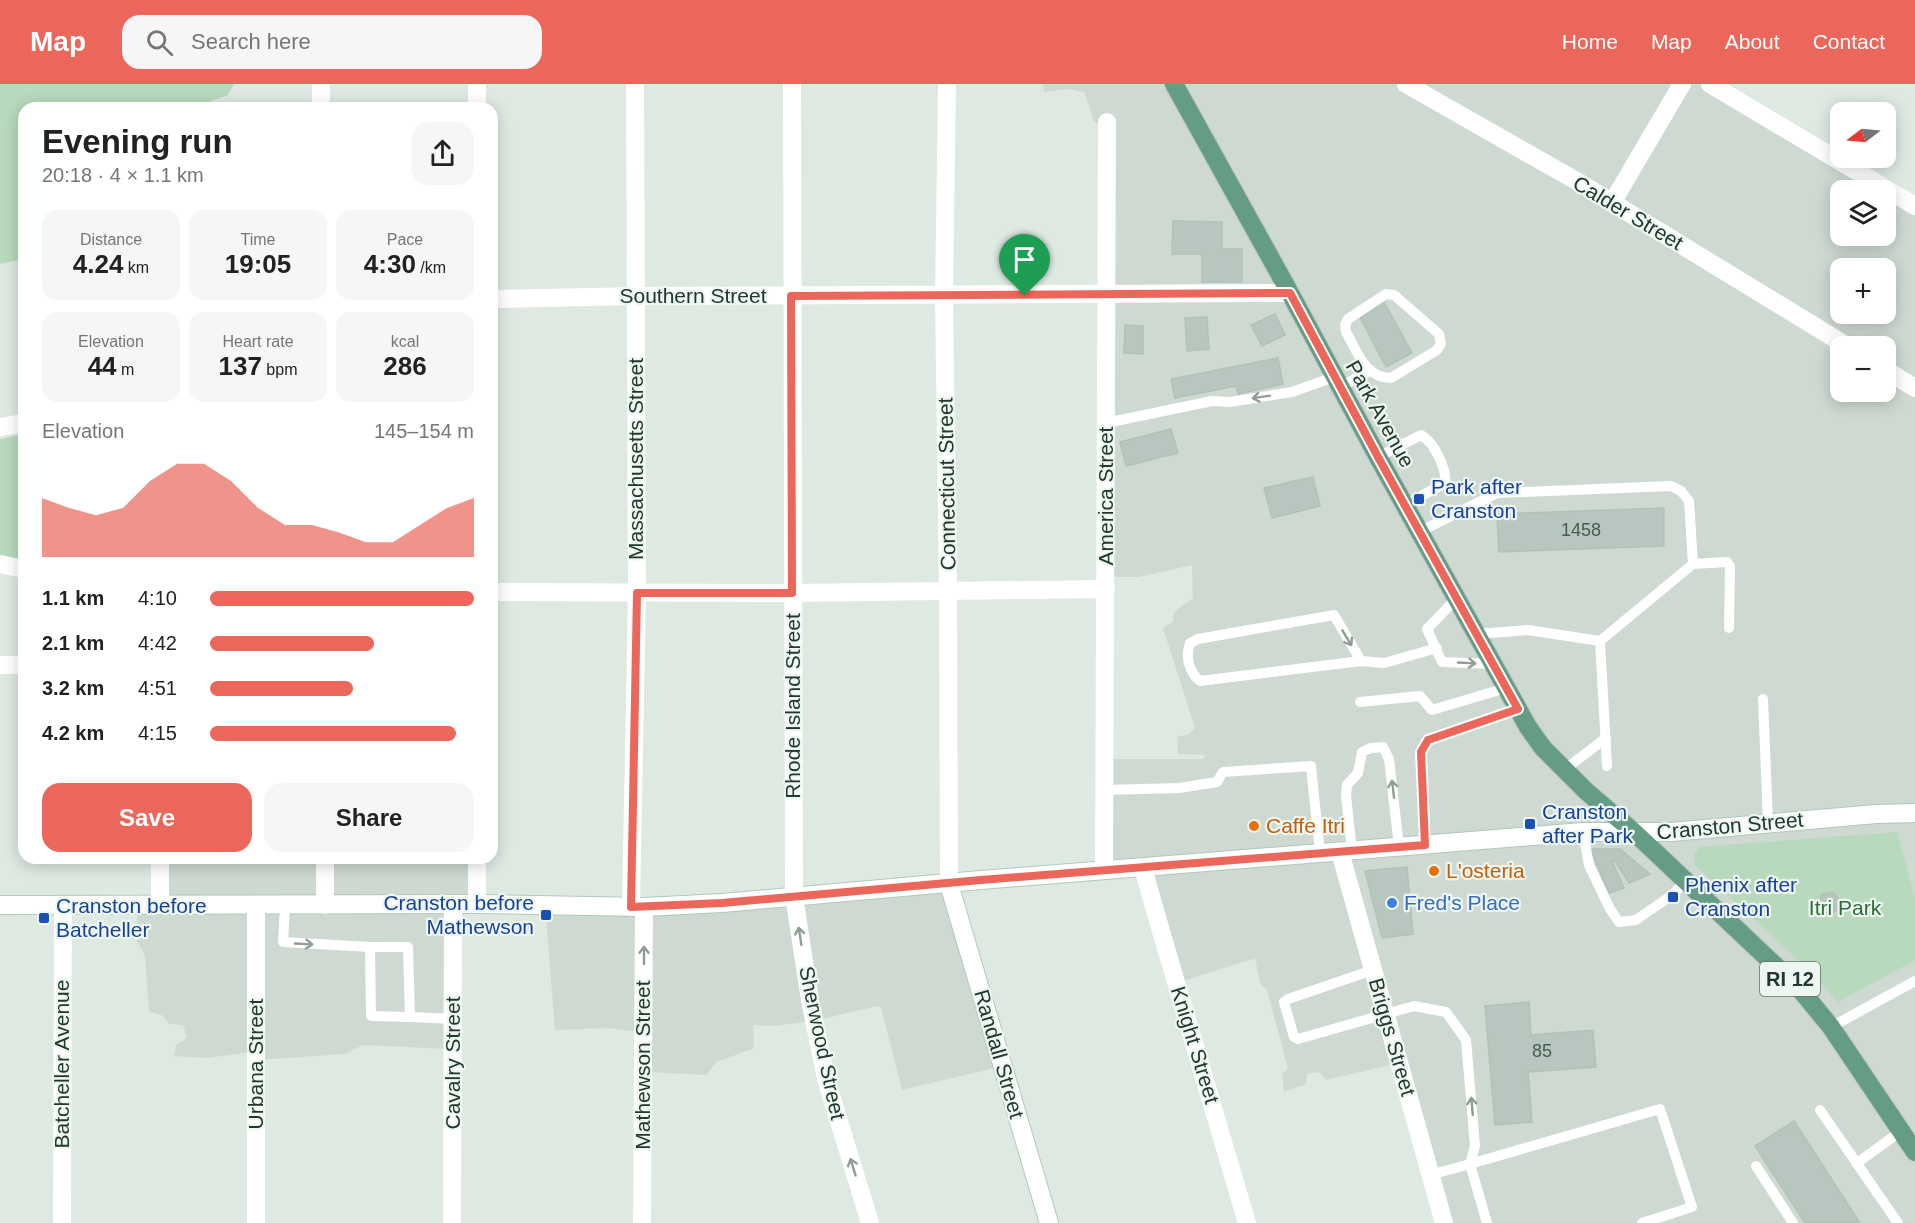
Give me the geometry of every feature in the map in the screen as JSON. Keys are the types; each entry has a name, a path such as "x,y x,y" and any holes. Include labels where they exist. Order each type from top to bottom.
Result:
{"main road":[{"name":"Park Avenue","path":"1174,84 1518,709 1543,748 1586,792 1635,833"},
{"name":"RI 12","path":"1635,833 1799,988 1831,1027 1915,1152"}],"street":[{"path":"321,84 321,102"},
{"path":"477,84 477,102"},
{"name":"Massachusetts Street","path":"635,84 638,907"},
{"name":"Rhode Island Street","path":"792,84 794,896"},
{"name":"Connecticut Street","path":"947,84 944,296 949,884"},
{"name":"Calder Street","path":"1406,84 1612,203 1831,336"},
{"path":"1612,203 1682,84"},
{"path":"1710,84 1915,206"},
{"name":"America Street","path":"1104,870 1107,122"},
{"name":"Southern Street","path":"498,299 636,296 1290,293"},
{"path":"1896,376 1915,388"},
{"path":"1,424 18,423"},
{"path":"0,564 18,567"},
{"path":"498,592 792,593 1106,590"},
{"path":"0,665 18,665"},
{"name":"Cranston Street","path":"0,905 477,904 638,907 722,903 1583,832 1671,832 1876,814 1915,813"},
{"name":"Briggs Street","path":"1346,851 1373,970 1444,1223"},
{"path":"160,864 160,905"},
{"path":"325,864 325,905"},
{"path":"477,864 477,904"},
{"name":"Knight Street","path":"1143,867 1247,1223"},
{"name":"Randall Street","path":"949,884 1049,1223"},
{"name":"Sherwood Street","path":"794,896 810,1000 826,1079 870,1223"},
{"name":"Cavalry Street","path":"452,1223 453,904"},
{"name":"Batcheller Avenue","path":"62,1223 63,905"},
{"name":"Urbana Street","path":"256,905 256,1223"},
{"name":"Mathewson Street","path":"638,907 642,1223"}],"lane":[{"path":"1386,294 1394,295 1439,334 1441,344 1437,351 1391,378 1376,376 1369,371 1346,332 1345,324 1348,319 1386,294"},
{"path":"1106,423 1212,401 1230,402 1292,392 1337,382 1369,371"},
{"path":"1378,457 1421,435 1428,439 1446,474 1445,483 1405,505"},
{"path":"1419,532 1497,493 1671,486 1681,491 1689,501 1693,564"},
{"path":"1477,634 1528,630 1600,641 1693,564 1727,562 1730,566 1729,628"},
{"path":"1457,598 1427,629 1442,662 1492,664"},
{"path":"1361,661 1334,615 1198,639 1190,643 1187,652 1193,676 1200,681 1361,661 1384,663 1437,648"},
{"path":"1600,641 1607,766"},
{"path":"1360,702 1420,696 1432,710 1506,688"},
{"path":"1763,699 1768,823"},
{"path":"1425,845 1421,752 1428,740 1518,709"},
{"path":"1564,770 1606,738"},
{"path":"1346,851 1347,785 1358,773 1362,752 1371,748 1383,747 1389,759 1400,847"},
{"path":"1105,790 1179,788 1217,782 1223,772 1311,766 1320,854"},
{"path":"1583,832 1589,865 1610,909 1619,922 1636,920 1672,895 1686,881"},
{"path":"285,905 284,942 408,947 410,1017"},
{"path":"370,947 371,1016 453,1018"},
{"path":"1373,970 1284,1002 1294,1037 1298,1039 1414,1006 1446,1012 1466,1040 1475,1146 1470,1164 1487,1223"},
{"path":"1831,1027 1915,981"},
{"path":"1430,1175 1660,1109 1692,1207 1642,1223"},
{"path":"1820,1110 1898,1223"},
{"path":"1857,1163 1901,1131"},
{"path":"1756,1166 1793,1223"}],"shaded area":[{"path":"1043,84 1708,84 1830,156 1830,168 1849,168 1870,180 1830,180 1830,246 1896,246 1896,196 1915,207 1915,1223 1444,1223 1398,1063 1326,1080 1319,1072 1307,1074 1306,1084 1284,1092 1282,1074 1288,1069 1267,990 1260,984 1255,958 1177,983 1142,871 1106,869 1105,759 1204,759 1205,755 1178,754 1177,737 1189,734 1195,728 1163,628 1173,622 1174,612 1193,598 1192,565 1139,577 1107,577 1105,129 1094,121 1084,92 1069,89 1044,92"},
{"path":"158,864 476,864 476,900 455,905 448,1049 363,1045 345,1054 257,1060 251,1052 207,1058 174,1056 176,1045 187,1038 183,1025 169,1024 162,1015 149,1012 145,956 137,941 137,907 158,902"},
{"path":"942,885 998,1067 902,1090 881,1008 878,1006 817,1020 775,1026 753,1025 754,1048 717,1062 706,1075 649,1072 647,1033 607,1028 555,1030 545,905"}],"green space":[{"path":"0,84 234,84 228,95 208,102 18,102 18,260 0,264"},
{"path":"18,435 18,560 0,557 0,439"},
{"name":"Itri Park","path":"1897,832 1915,898 1915,960 1838,1002 1810,971 1695,865 1694,854 1700,847"}],"building":[{"path":"1173,221 1222,222 1222,249 1242,249 1242,282 1202,282 1202,254 1172,254"},
{"path":"1384,302 1412,353 1386,367 1359,315"},
{"path":"1275,314 1285,335 1262,346 1251,325"},
{"path":"1207,317 1209,349 1187,351 1185,318"},
{"path":"1125,325 1143,326 1143,354 1124,353"},
{"path":"1278,358 1283,384 1238,394 1236,386 1175,398 1171,379"},
{"path":"1171,429 1178,453 1126,466 1120,442"},
{"path":"1313,477 1320,506 1272,518 1264,488"},
{"path":"1664,508 1664,546 1499,552 1497,514"},
{"path":"1590,849 1620,849 1650,874 1629,883 1615,861 1612,861 1624,888 1609,893"},
{"name":"Fred's Place","path":"1407,867 1413,934 1382,938 1365,871"},
{"path":"1833,892 1840,901 1837,911 1825,913 1818,905 1822,894"},
{"path":"1529,1002 1531,1035 1593,1030 1596,1067 1528,1072 1532,1122 1495,1125 1485,1006"},
{"path":"1794,1121 1860,1223 1805,1223 1755,1146"}],"place":[{"name":"Park after Cranston","path":"1419,499"},
{"name":"Cranston after Park","path":"1530,824"},
{"name":"Caffe Itri","path":"1254,826"},
{"name":"L'osteria","path":"1434,871"},
{"name":"Phenix after Cranston","path":"1673,897"},
{"name":"Fred's Place","path":"1392,903"},
{"name":"Cranston before Mathewson","path":"546,915"},
{"name":"Cranston before Batcheller","path":"44,918"}],"route":[{"path":"1290,293 1518,709 1428,740 1421,752 1425,845 722,903 631,907 637,593 792,593 791,296 1025,296 1290,293"}]}
